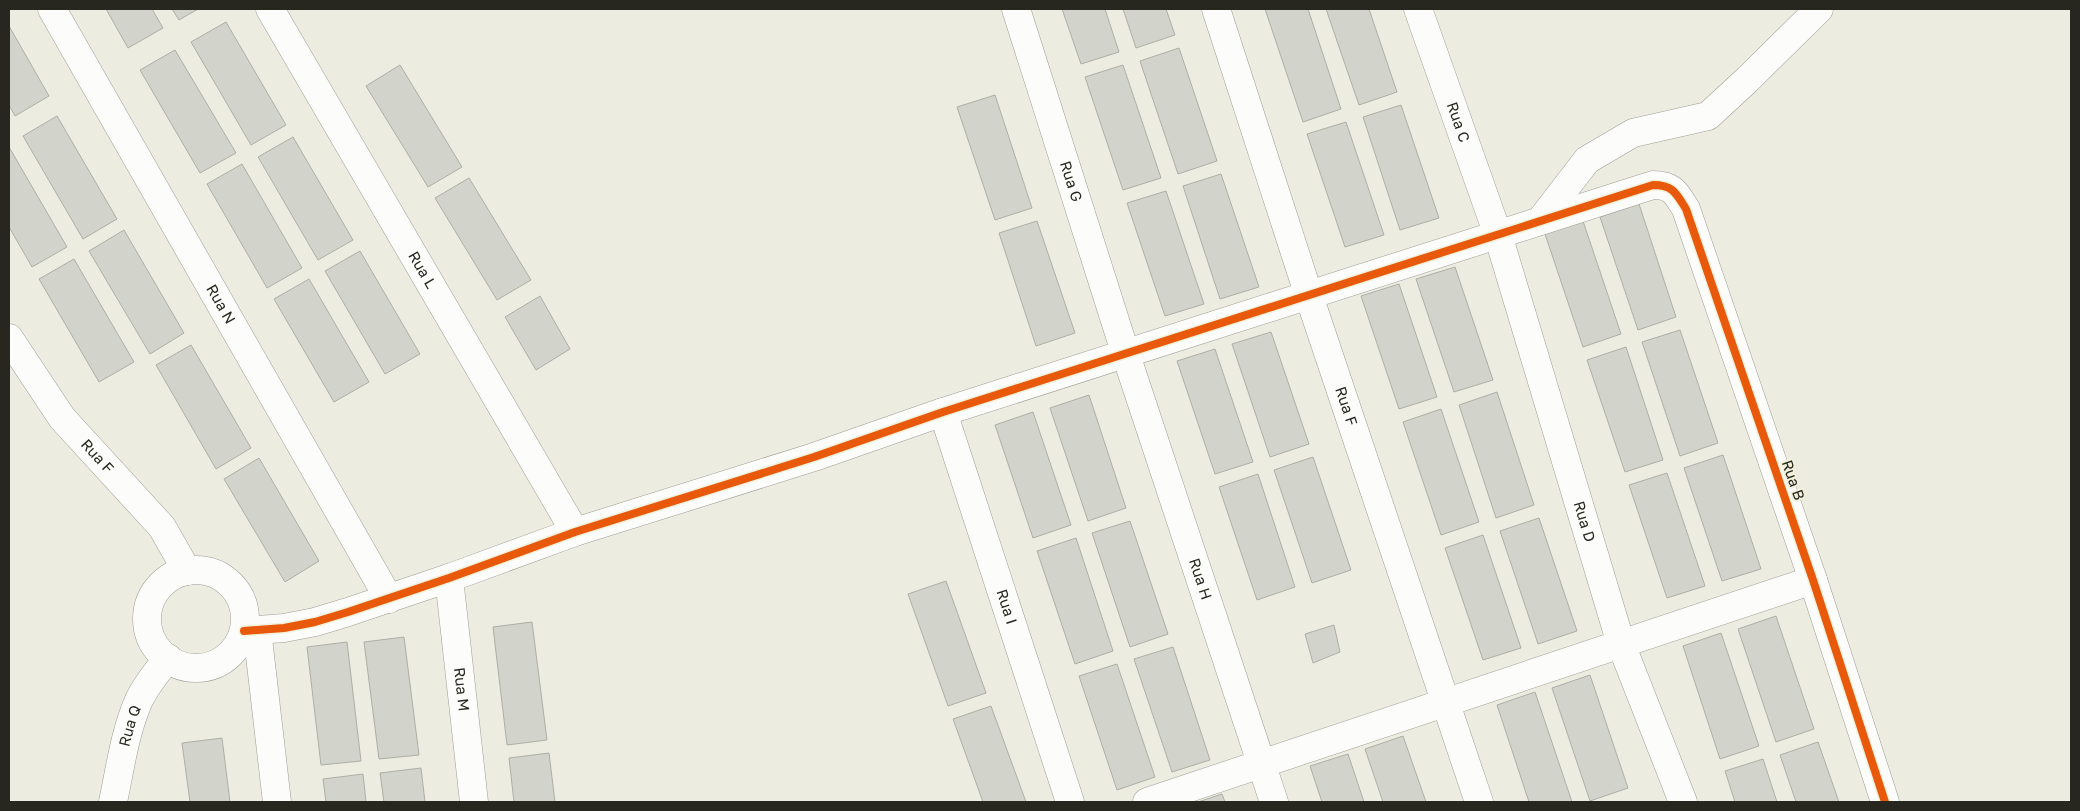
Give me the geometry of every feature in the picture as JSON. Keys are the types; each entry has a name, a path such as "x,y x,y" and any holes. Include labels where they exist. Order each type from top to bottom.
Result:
{"street":[{"name":"Rua N","path":"52,9 389,598"},
{"name":"Rua L","path":"270,9 576,532"},
{"name":"Rua G","path":"1016,9 1126,355"},
{"name":"Rua F","path":"1216,9 1309,296 1479,802"},
{"name":"Rua C","path":"1418,9 1498,235"},
{"path":"276,802 250,630 242,603 236,591 226,581 208,572 187,571 173,576 162,584 153,595 148,608 150,636 157,648 168,658 180,665 193,668 207,667 220,663 231,654 250,630 284,628 315,622 450,578 576,532 814,457 943,412 1540,221 1586,160 1633,133 1708,116 1819,9"},
{"name":"Rua B","path":"1540,221 1653,185 1665,185 1677,193 1686,209 1813,580 1885,802"},
{"name":"Rua D","path":"1498,235 1621,644 1683,802"},
{"name":"Rua F","path":"9,338 62,418 162,526 187,571"},
{"name":"Rua H","path":"1126,355 1274,802"},
{"name":"Rua I","path":"943,412 1070,802"},
{"name":"Rua M","path":"450,578 474,802"},
{"path":"1147,802 1813,580"},
{"name":"Rua Q","path":"113,802 129,731 139,701 152,678 168,658"}],"building":[{"path":"106,9 152,9 163,28 128,48"},
{"path":"172,9 198,9 179,20"},
{"path":"1062,9 1105,9 1119,52 1081,64"},
{"path":"1123,9 1166,9 1175,35 1136,48"},
{"path":"1265,9 1308,9 1341,109 1303,122"},
{"path":"1326,9 1369,9 1397,92 1359,105"},
{"path":"226,22 286,125 251,145 191,42"},
{"path":"9,26 49,96 15,116 9,105"},
{"path":"1179,48 1217,161 1178,174 1140,61"},
{"path":"175,50 236,153 200,173 140,70"},
{"path":"400,65 462,167 428,187 366,86"},
{"path":"1123,65 1161,178 1123,190 1085,77"},
{"path":"995,95 1032,208 995,220 957,107"},
{"path":"1401,105 1439,218 1400,230 1363,117"},
{"path":"57,116 117,219 83,239 23,136"},
{"path":"1346,122 1384,235 1345,247 1307,134"},
{"path":"293,137 353,240 318,260 258,157"},
{"path":"9,147 67,247 32,267 9,227"},
{"path":"242,164 302,268 267,288 207,184"},
{"path":"1221,174 1259,287 1220,299 1183,186"},
{"path":"469,178 531,280 497,300 435,198"},
{"path":"1166,191 1204,304 1165,316 1127,203"},
{"path":"1639,204 1676,317 1638,330 1600,217"},
{"path":"1037,221 1075,333 1036,346 999,233"},
{"path":"1583,221 1621,334 1583,347 1545,234"},
{"path":"124,230 184,333 150,354 89,251"},
{"path":"360,251 420,354 385,374 325,271"},
{"path":"74,259 134,362 99,382 39,279"},
{"path":"1455,267 1493,380 1454,392 1416,279"},
{"path":"309,279 369,382 334,402 274,299"},
{"path":"1399,284 1437,397 1399,409 1361,296"},
{"path":"540,296 570,349 536,370 505,317"},
{"path":"1680,330 1718,443 1680,456 1642,342"},
{"path":"1271,332 1309,444 1270,457 1232,344"},
{"path":"191,345 251,448 216,469 156,365"},
{"path":"1626,347 1663,460 1625,472 1587,360"},
{"path":"1215,349 1253,462 1215,474 1177,361"},
{"path":"1497,392 1534,505 1496,518 1459,405"},
{"path":"1089,395 1126,508 1088,521 1050,408"},
{"path":"1441,409 1479,522 1441,535 1403,422"},
{"path":"1033,412 1071,525 1033,538 995,425"},
{"path":"1723,455 1761,569 1722,581 1684,468"},
{"path":"1313,457 1351,570 1312,583 1274,470"},
{"path":"259,458 319,561 285,582 224,479"},
{"path":"1667,473 1705,586 1667,598 1629,485"},
{"path":"1258,474 1295,587 1257,600 1219,487"},
{"path":"1539,518 1577,631 1538,644 1500,531"},
{"path":"1130,521 1168,634 1130,647 1092,533"},
{"path":"1483,535 1521,648 1483,660 1445,548"},
{"path":"1076,538 1113,651 1075,664 1037,551"},
{"path":"946,581 986,693 948,706 908,594"},
{"path":"1776,616 1814,729 1776,742 1738,629"},
{"path":"532,622 547,740 507,745 493,627"},
{"path":"1334,625 1340,652 1313,663 1305,634"},
{"path":"1721,633 1759,746 1720,759 1683,646"},
{"path":"404,637 419,755 379,759 364,642"},
{"path":"347,642 361,761 321,765 307,647"},
{"path":"1173,647 1210,760 1172,772 1134,659"},
{"path":"1117,664 1155,777 1117,790 1079,676"},
{"path":"1590,675 1628,788 1590,801 1552,688"},
{"path":"1535,692 1572,802 1529,802 1497,705"},
{"path":"991,706 1026,802 983,802 953,719"},
{"path":"1403,736 1426,802 1383,802 1365,749"},
{"path":"222,738 230,802 190,802 182,743"},
{"path":"1818,742 1839,802 1796,802 1780,755"},
{"path":"549,753 555,802 514,802 509,758"},
{"path":"1348,754 1364,802 1322,802 1310,766"},
{"path":"1763,759 1777,802 1735,802 1725,771"},
{"path":"421,768 425,802 384,802 380,773"},
{"path":"363,774 366,802 326,802 323,779"},
{"path":"1222,794 1225,802 1198,802"}],"cycle path":[{"path":"244,631 284,628 315,622 348,612 449,578 575,532 814,457 943,412 1653,185 1660,185 1670,188 1686,209 1813,580 1885,802"}]}
